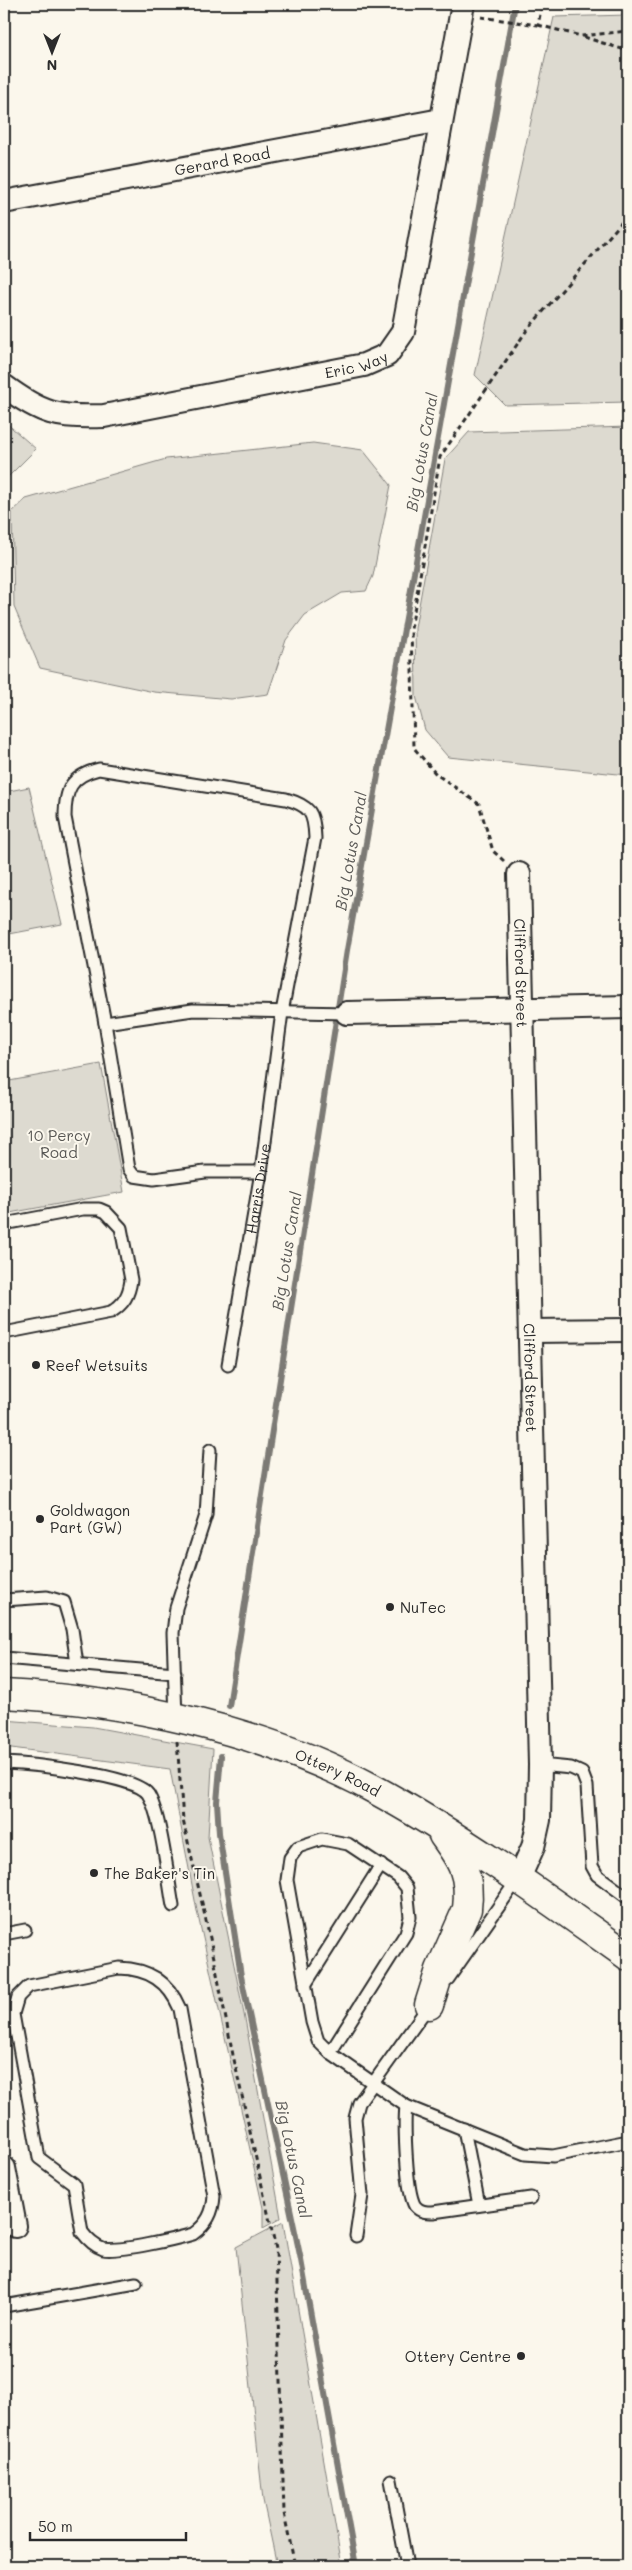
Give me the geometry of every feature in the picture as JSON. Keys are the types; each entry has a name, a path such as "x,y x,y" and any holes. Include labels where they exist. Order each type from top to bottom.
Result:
{"street":[{"name":"Eric Way","path":"4,386 26,402 48,413 74,417 104,416 364,366 382,359 394,349 403,332 463,4"},
{"name":"Gerard Road","path":"4,202 441,120"},
{"name":"Clifford Street","path":"519,874 524,1010 540,1765 539,1820 533,1848 519,1878"},
{"path":"347,1013 628,1007"},
{"path":"531,1331 628,1330"},
{"name":"Ottery Road","path":"4,1694 76,1700 132,1708 176,1728 205,1725 236,1734 341,1773 436,1826 519,1878 628,1956"},
{"path":"429,2005 440,1970 467,1909 468,1898 464,1866 436,1826"},
{"path":"4,2168 15,2226"}],"lane":[{"name":"Harris Drive","path":"105,1023 65,817 65,799 72,784 84,773 99,769 286,798 301,803 311,812 315,838 282,1012 261,1172 228,1365"},
{"path":"261,1172 205,1172 154,1179 134,1176 129,1169 105,1023 193,1010 227,1009 319,1014 347,1013"},
{"path":"4,1224 83,1209 99,1209 106,1212 121,1228 130,1280 130,1288 124,1302 111,1312 4,1332"},
{"path":"176,1728 173,1633 176,1608 206,1515 210,1450"},
{"path":"4,1600 47,1597 64,1602 72,1629 77,1664"},
{"path":"4,1658 174,1673"},
{"path":"4,1763 24,1764 102,1776 140,1786 147,1793 155,1813 172,1906"},
{"path":"540,1765 571,1768 582,1773 587,1786 592,1866 597,1875 628,1898"},
{"path":"330,2053 406,1933 410,1917 407,1888 398,1877 348,1844 322,1840 298,1847 290,1858 287,1880 312,2022 318,2040 330,2053 373,2085 406,2106 525,2154 540,2156 628,2141"},
{"path":"305,1985 381,1865"},
{"path":"356,2236 362,2195 355,2118 359,2104 519,1878"},
{"path":"4,1934 25,1930"},
{"path":"119,1968 145,1971 167,1986 180,2008 214,2196 211,2215 200,2229 185,2236 114,2250 97,2247 86,2238 82,2232 74,2184 39,2158 8,2014 18,1997 30,1986 119,1968"},
{"path":"406,2106 404,2122 414,2205 420,2210 433,2212 531,2198"},
{"path":"464,2129 479,2205"},
{"path":"4,2306 136,2283"},
{"path":"391,2480 407,2566"}],"path":[{"path":"538,25 542,4"},
{"path":"501,20 538,25 628,51"},
{"path":"581,36 628,31"},
{"path":"519,874 493,851 479,804 436,774 414,748 412,619 440,457 527,330 628,215"},
{"path":"176,1728 183,1820 276,2249 284,2513 295,2566"}],"green space":[{"path":"568,4 628,4 628,5 567,9"},
{"path":"628,15 628,402 505,405 475,375 554,17"},
{"path":"4,421 36,449 4,481"},
{"path":"628,427 628,775 448,757 425,730 416,696 415,628 445,459 469,432"},
{"path":"313,443 363,450 391,485 373,576 366,591 342,593 305,615 286,640 268,694 231,699 154,692 40,668 14,607 12,512 26,499 166,459"},
{"path":"29,787 62,924 4,935 4,792"},
{"name":"10 Percy Road","path":"101,1064 124,1192 4,1214 4,1082"},
{"path":"4,1720 93,1727 213,1749 208,1837 246,2024 281,2218 263,2228 263,2208 197,1911 170,1769 4,1747"},
{"path":"283,2222 342,2566 277,2566 263,2500 236,2247"}],"waterway":[{"name":"Big Lotus Canal","path":"229,1706 347,950 515,4"},
{"name":"Big Lotus Canal","path":"221,1756 217,1802 219,1833 241,1976 301,2260 356,2566"}],"place":[{"name":"Reef Wetsuits","path":"36,1365"},
{"name":"Goldwagon Part (GW)","path":"40,1519"},
{"name":"NuTec","path":"390,1607"},
{"name":"The Baker's Tin","path":"94,1873"},
{"name":"Ottery Centre","path":"521,2356"}]}
